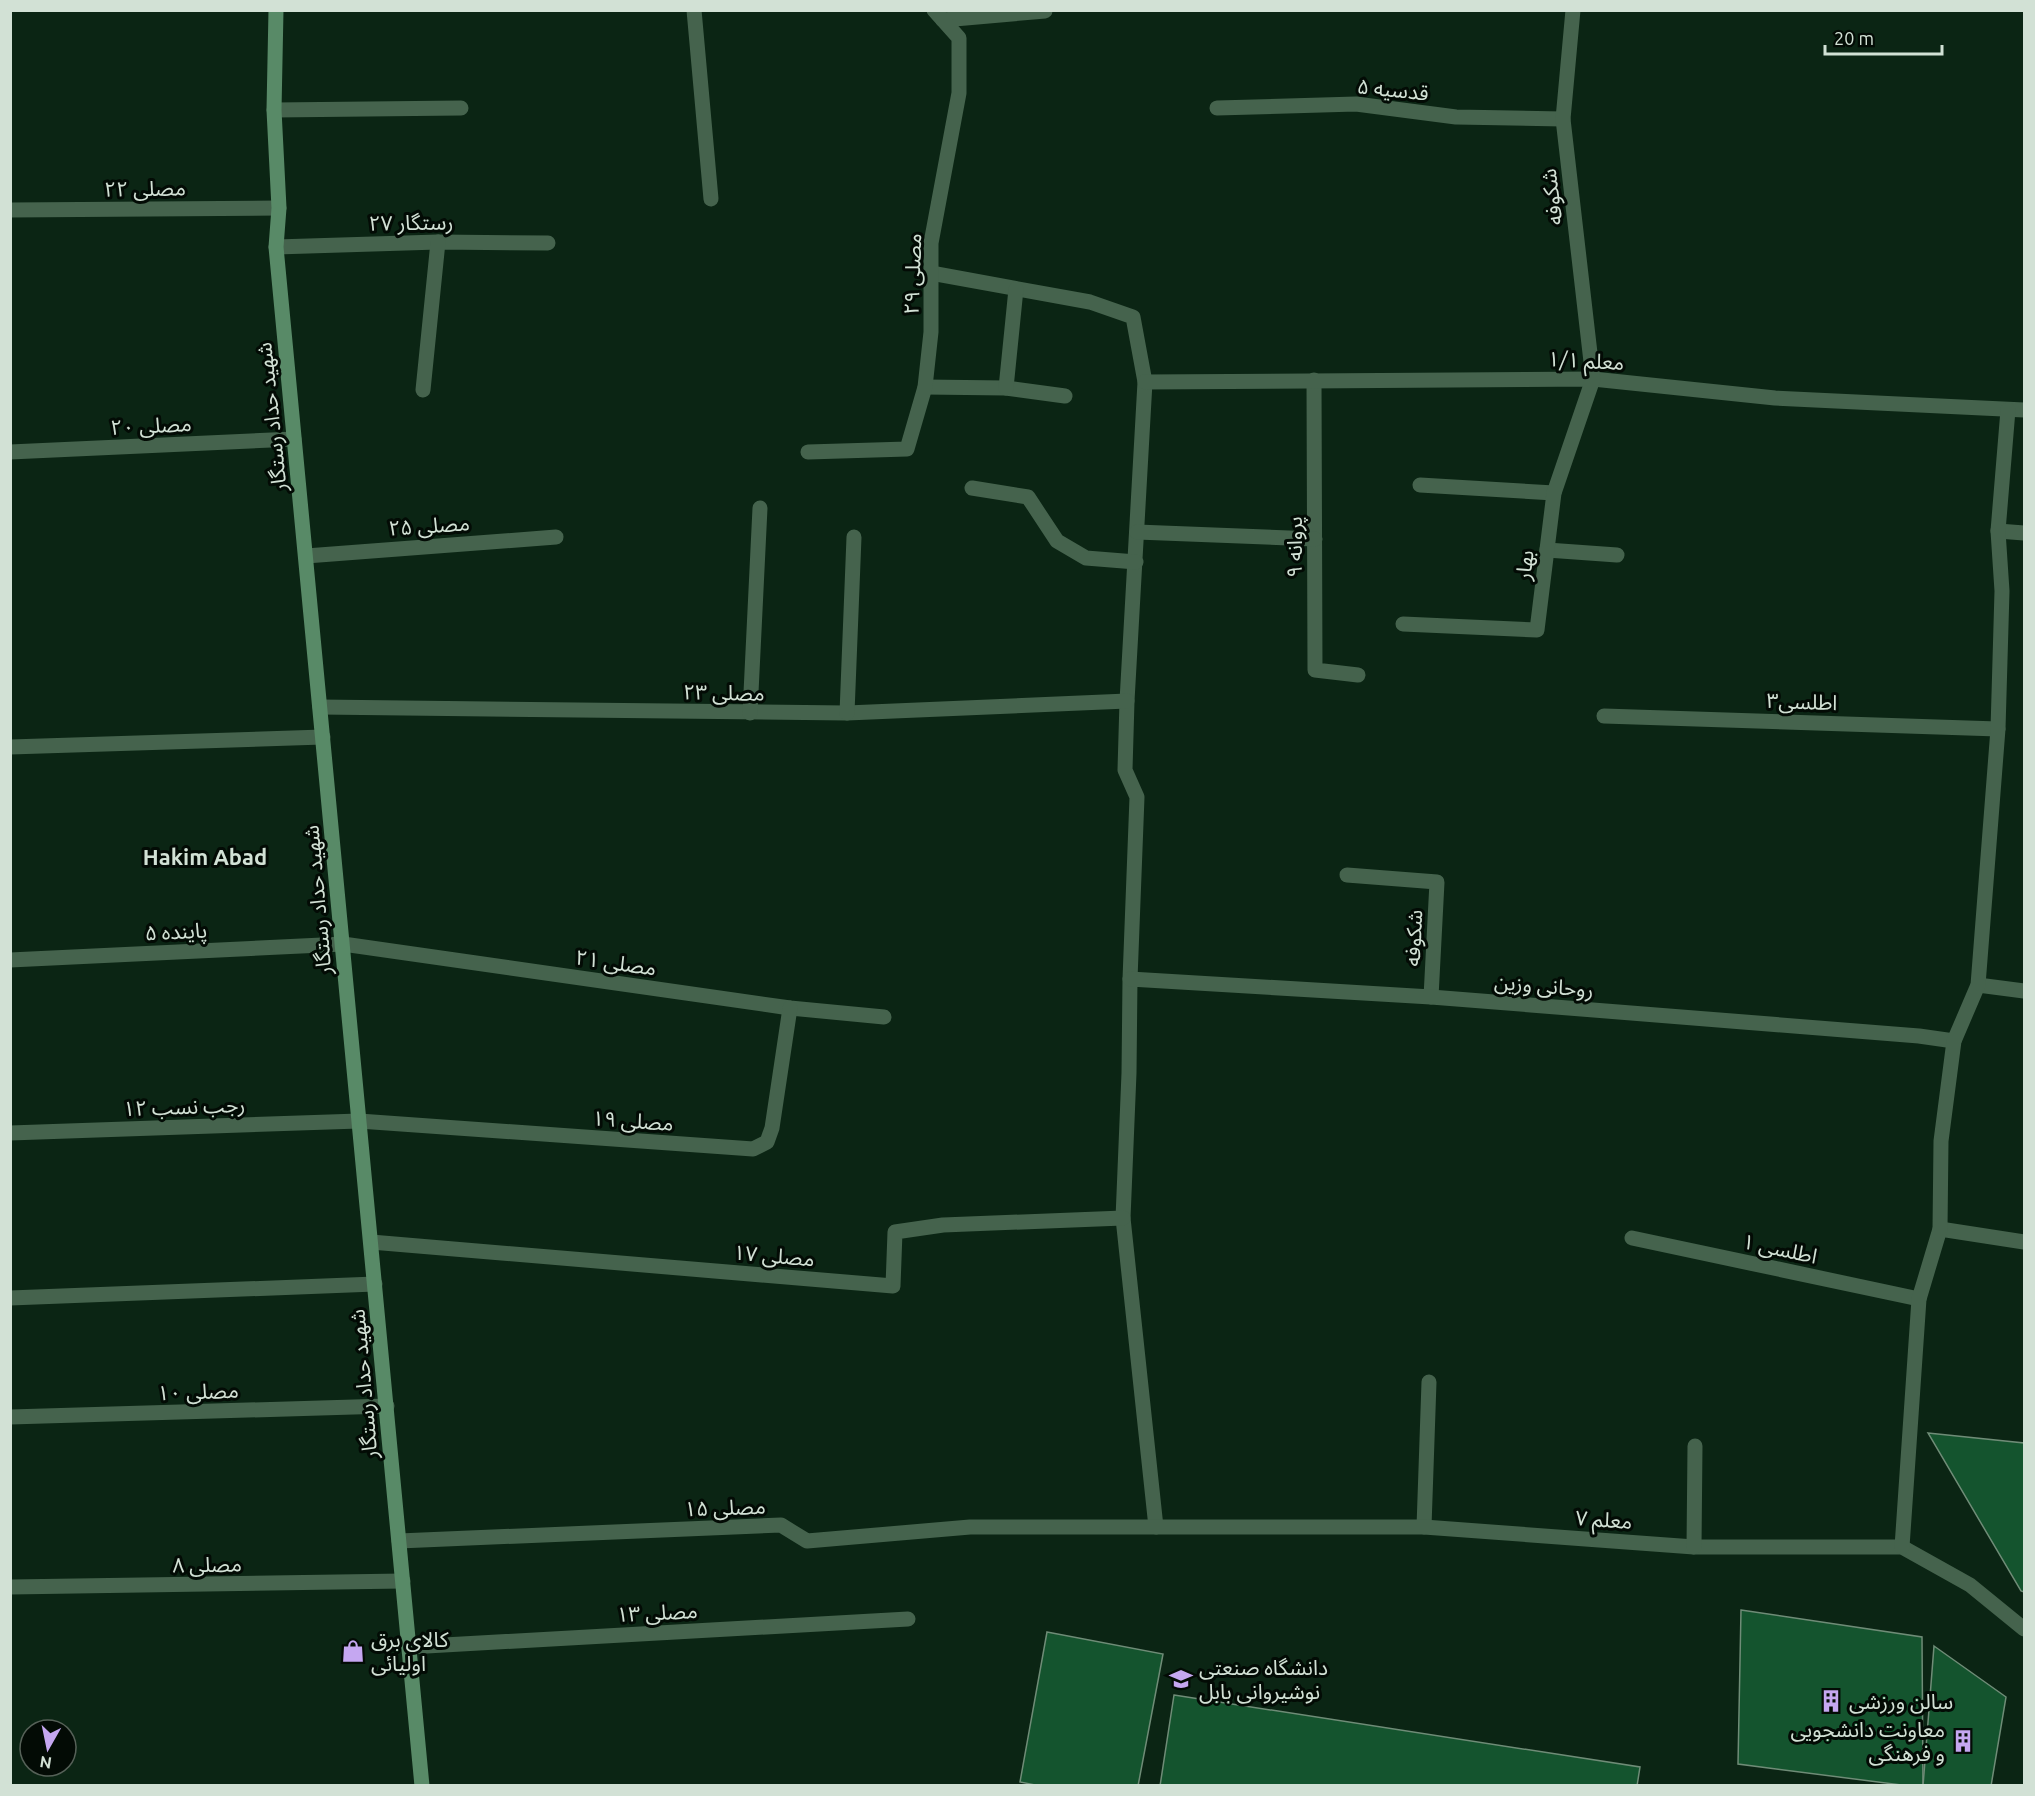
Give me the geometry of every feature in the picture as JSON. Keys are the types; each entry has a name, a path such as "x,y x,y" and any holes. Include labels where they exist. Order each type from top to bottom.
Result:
{"main road":[{"name":"شهید حداد رستگار","path":"276,10 274,110 279,208 276,247 422,1785"}],"street":[{"path":"694,10 711,199"},
{"name":"شکوفه","path":"1574,10 1563,119 1593,379"},
{"path":"938,15 1045,11"},
{"name":"مصلی ۲۹","path":"808,452 907,449 925,387 931,332 931,243 959,93 959,38 938,15"},
{"name":"قدسیه ۵","path":"1217,108 1356,104 1456,117 1563,119"},
{"path":"274,110 461,108"},
{"name":"مصلی ۲۲","path":"10,210 279,208"},
{"path":"423,390 438,242"},
{"name":"رستگار ۲۷","path":"276,247 438,242 548,243"},
{"path":"931,273 1090,302 1133,317 1144,382 1125,770 1137,797 1123,1218 1156,1527"},
{"path":"1006,388 1016,289"},
{"name":"معلم ۱/۱","path":"1144,382 1593,379 1775,398 2025,410"},
{"name":"بهار","path":"1403,624 1537,630 1554,493 1593,379"},
{"name":"پروانه ۹","path":"1314,380 1315,670 1358,675"},
{"path":"925,387 1006,388 1065,396"},
{"path":"1902,1547 1919,1299 1940,1229 1941,1142 1954,1041 1978,985 1998,729 2002,591 1998,531 2008,410"},
{"name":"مصلی ۲۰","path":"10,452 294,439"},
{"path":"1420,485 1554,493"},
{"path":"972,488 1028,497 1057,541 1086,558 1136,562"},
{"path":"750,713 760,508"},
{"path":"1998,531 2025,534"},
{"path":"1137,532 1315,539"},
{"name":"مصلی ۲۵","path":"306,556 556,537"},
{"path":"847,713 854,537"},
{"path":"1547,550 1617,555"},
{"name":"مصلی ۲۳","path":"320,707 847,713 1127,701"},
{"name":"اطلسی۳","path":"1604,716 1998,729"},
{"path":"10,747 323,736"},
{"name":"شکوفه","path":"1347,875 1437,882 1431,997"},
{"name":"پاینده ۵","path":"10,960 343,944"},
{"name":"مصلی ۲۱","path":"343,944 790,1008 884,1017"},
{"name":"روحانی وزین","path":"1130,979 1431,997 1918,1036 1954,1041"},
{"path":"1978,985 2025,991"},
{"name":"مصلی ۱۹","path":"360,1121 753,1149 766,1142 772,1128 790,1008"},
{"name":"رجب نسب ۱۲","path":"10,1133 360,1121"},
{"name":"مصلی ۱۷","path":"371,1242 893,1286 895,1232 943,1225 1123,1218"},
{"path":"1940,1229 2025,1242"},
{"name":"اطلسی ۱","path":"1632,1238 1919,1299"},
{"path":"10,1298 375,1284"},
{"path":"1424,1527 1429,1382"},
{"name":"مصلی ۱۰","path":"10,1417 387,1406"},
{"path":"1694,1547 1695,1446"},
{"name":"مصلی ۱۵","path":"399,1541 781,1525 807,1540 970,1527 1156,1527"},
{"name":"معلم ۷","path":"1156,1527 1424,1527 1694,1547 1902,1547 1970,1584 2025,1629"},
{"name":"مصلی ۸","path":"10,1587 403,1581"},
{"name":"مصلی ۱۳","path":"409,1647 908,1618"}],"building":[{"path":"1928,1433 2024,1443 2024,1592 2021,1591"},
{"name":"سالن ورزشی","path":"1741,1610 1922,1637 1923,1786 1738,1764"},
{"path":"1047,1632 1163,1654 1138,1786 1040,1786 1020,1782"},
{"name":"معاونت دانشجویی و فرهنگی","path":"1934,1646 2006,1697 1991,1786 1923,1786"},
{"path":"1174,1695 1640,1767 1637,1786 1160,1786"}],"place":[{"name":"کالای برق اولیائی","path":"353,1651"},
{"name":"دانشگاه صنعتی نوشیروانی بابل","path":"1181,1679"},
{"name":"سالن ورزشی","path":"1831,1701"},
{"name":"معاونت دانشجویی و فرهنگی","path":"1963,1741"}],"district":[{"name":"Hakim Abad","path":"205,856"}]}
